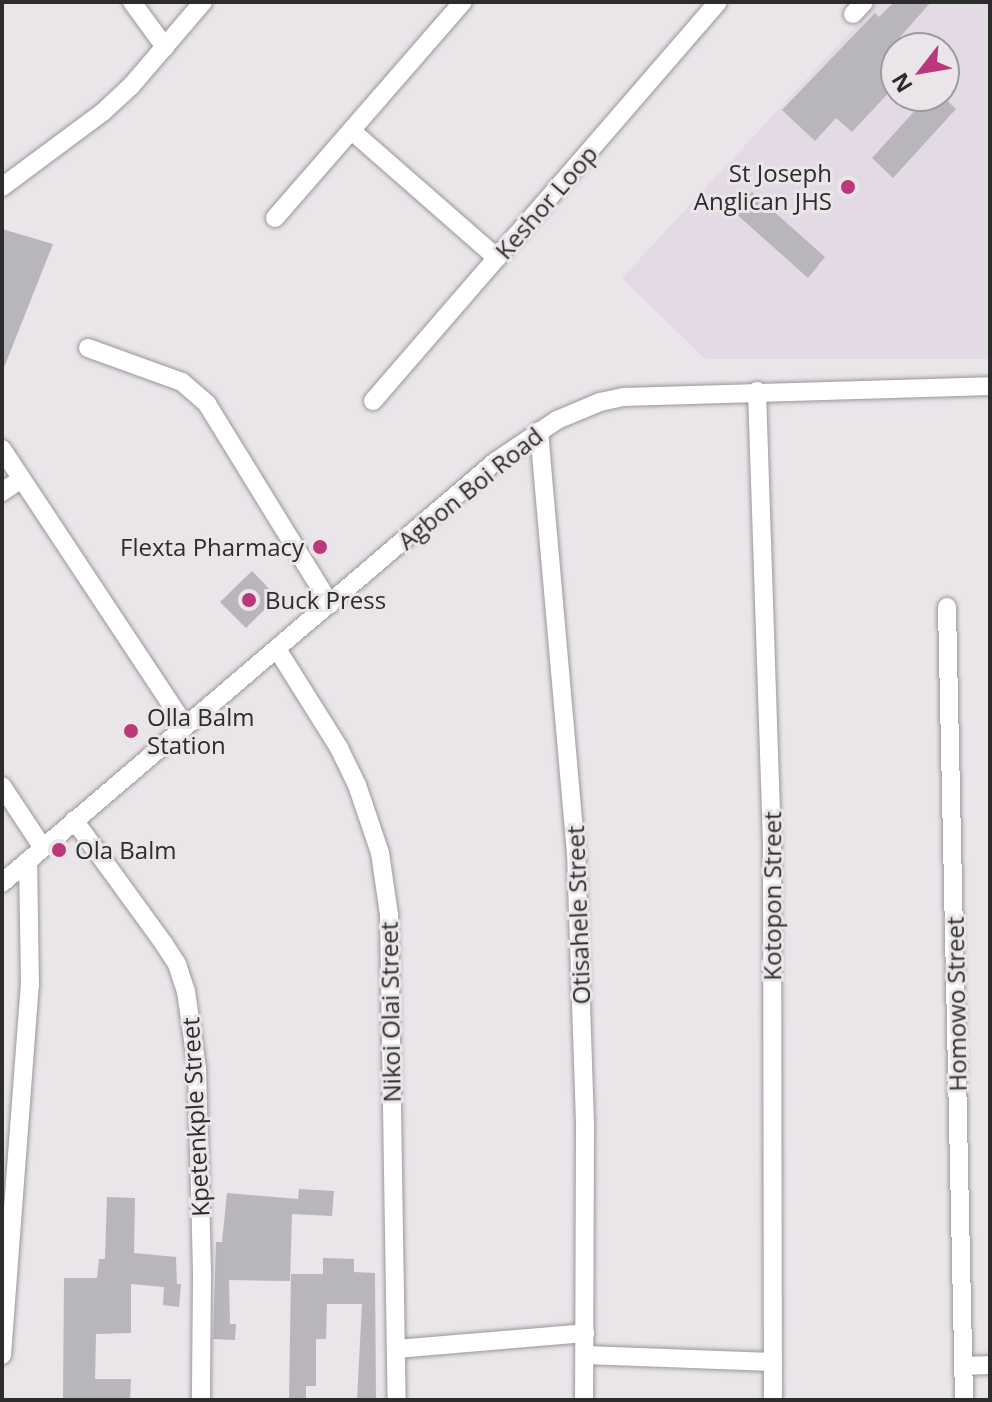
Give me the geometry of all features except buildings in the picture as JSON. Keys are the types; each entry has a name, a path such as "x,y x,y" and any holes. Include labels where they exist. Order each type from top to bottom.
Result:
{"street":[{"path":"132,2 165,47"},
{"path":"2,187 103,112 203,2"},
{"path":"275,218 463,2"},
{"name":"Keshor Loop","path":"373,401 718,2"},
{"path":"352,131 497,258"},
{"path":"88,348 182,382 207,404 330,604"},
{"name":"Agbon Boi Road","path":"2,883 495,462 576,410 624,397 990,386"},
{"name":"Kotopon Street","path":"757,391 772,843 773,1400"},
{"name":"Otisahele Street","path":"539,431 576,852 585,1128 584,1400"},
{"path":"2,449 185,726"},
{"path":"2,492 21,479"},
{"name":"Homowo Street","path":"947,607 964,1400"},
{"name":"Nikoi Olai Street","path":"277,649 339,748 357,785 380,853 389,915 397,1400"},
{"path":"2,786 47,844"},
{"name":"Kpetenkple Street","path":"74,820 164,944 177,964 186,991 197,1068 202,1273 201,1400"},
{"path":"2,1355 30,985 28,861"},
{"path":"396,1349 585,1333"},
{"path":"585,1355 773,1362"},
{"path":"964,1366 990,1365"}],"shaded area":[{"name":"St Joseph Anglican JHS","path":"878,2 990,2 990,359 705,359 622,278"}],"place":[{"name":"St Joseph Anglican JHS","path":"848,187"},
{"name":"Flexta Pharmacy","path":"320,547"},
{"name":"Buck Press","path":"249,600"},
{"name":"Olla Balm Station","path":"131,731"},
{"name":"Ola Balm","path":"59,850"}]}
